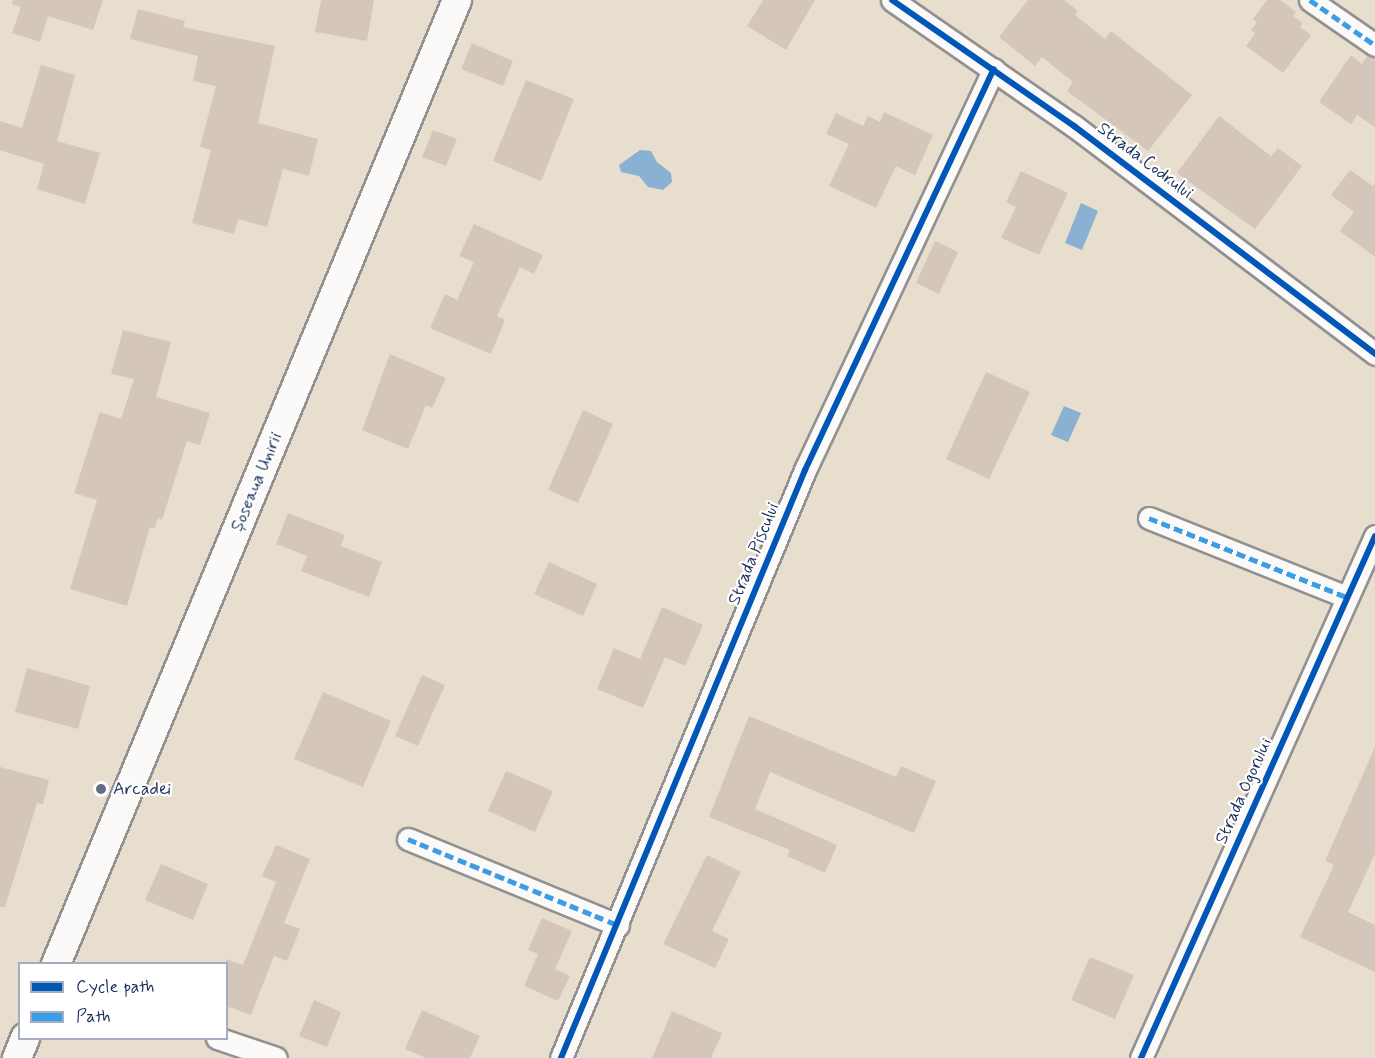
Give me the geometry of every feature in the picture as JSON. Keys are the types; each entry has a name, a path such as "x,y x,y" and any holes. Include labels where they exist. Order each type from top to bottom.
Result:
{"main road":[{"name":"Șoseaua Unirii","path":"56,962 457,0"},
{"path":"17,1058 24,1040"}],"street":[{"name":"Strada Codrului","path":"892,0 994,69 1375,354"},
{"path":"1310,0 1375,45"},
{"name":"Strada Piscului","path":"561,1058 805,470 994,69"},
{"path":"1149,518 1347,597"},
{"name":"Strada Ogorului","path":"1141,1058 1375,536"},
{"path":"408,839 618,925"},
{"path":"223,1040 276,1058"}],"water":[{"path":"640,150 651,151 657,162 671,173 672,182 663,190 648,187 639,176 621,172 619,165"},
{"path":"1081,203 1098,211 1082,250 1065,243"},
{"path":"1064,406 1081,413 1068,442 1051,435"}],"building":[{"path":"13,0 103,0 93,30 48,16 40,42 12,33 21,7 12,4"},
{"path":"321,0 374,0 367,41 315,32"},
{"path":"763,0 815,0 786,50 747,26"},
{"path":"1028,0 1064,0 1078,11 1075,15 1105,39 1111,31 1192,95 1148,151 1067,91 1073,82 1042,57 1035,66 999,37"},
{"path":"1267,0 1280,0 1296,12 1293,16 1303,23 1300,27 1311,35 1283,73 1246,46 1255,33 1251,30 1257,22 1253,19"},
{"path":"138,9 185,21 183,27 275,46 258,123 318,139 309,176 283,169 267,227 238,219 234,234 192,223 211,150 200,147 216,86 193,81 198,56 130,39"},
{"path":"472,43 513,61 503,86 461,69"},
{"path":"1351,55 1362,64 1367,55 1375,58 1375,127 1357,115 1351,124 1319,102"},
{"path":"41,65 75,75 57,141 100,153 85,204 37,189 44,164 0,150 0,121 22,128"},
{"path":"526,80 574,99 541,181 493,161"},
{"path":"884,112 933,135 915,175 896,166 876,208 829,186 849,144 826,134 836,113 863,126 868,116 880,122"},
{"path":"1219,116 1271,156 1278,148 1302,166 1255,229 1177,173"},
{"path":"433,130 457,139 446,166 422,157"},
{"path":"1350,170 1373,186 1375,183 1375,257 1340,231 1354,212 1331,195"},
{"path":"1021,171 1068,193 1039,255 1001,238 1016,207 1006,202"},
{"path":"474,224 543,255 534,274 520,267 497,316 505,320 491,354 430,328 445,294 457,300 474,262 459,256"},
{"path":"935,241 958,252 939,294 916,283"},
{"path":"123,330 171,342 156,397 210,413 200,445 187,441 162,520 158,518 154,529 150,527 127,606 70,589 97,500 74,493 100,412 121,419 134,379 111,374"},
{"path":"390,354 446,378 432,408 426,405 408,449 362,430"},
{"path":"986,372 1030,392 989,479 946,459"},
{"path":"583,410 613,424 578,503 548,490"},
{"path":"288,513 345,535 341,546 382,562 369,597 301,571 307,556 276,544"},
{"path":"549,562 597,584 583,616 534,594"},
{"path":"662,607 703,625 685,666 665,657 643,708 597,689 614,648 640,659"},
{"path":"27,668 90,686 78,729 15,712"},
{"path":"422,675 445,685 418,746 395,736"},
{"path":"323,692 391,721 363,787 294,759"},
{"path":"749,716 896,777 901,766 936,781 914,833 770,772 755,809 837,845 825,873 787,856 790,850 709,817"},
{"path":"1375,747 1375,854 1348,912 1375,925 1375,972 1300,937 1334,865 1325,861"},
{"path":"0,767 49,780 43,804 37,803 5,907 0,907"},
{"path":"506,771 553,791 535,832 488,811"},
{"path":"276,845 310,859 284,923 300,929 287,961 274,956 251,1015 228,1007 228,962 226,959 243,965 276,882 262,876"},
{"path":"707,855 741,872 712,931 729,939 715,968 663,944"},
{"path":"161,864 208,884 193,920 145,900"},
{"path":"542,918 572,931 555,969 570,976 558,1001 524,986 538,954 528,950"},
{"path":"1090,957 1134,975 1115,1019 1071,1000"},
{"path":"314,1000 341,1012 327,1047 299,1036"},
{"path":"422,1010 480,1036 470,1058 426,1058 405,1049"},
{"path":"672,1011 722,1033 711,1058 652,1058"}],"marked path":[{"path":"1310,0 1375,45"},
{"path":"1149,518 1347,597"},
{"path":"408,839 618,925"}],"cycle path":[{"path":"892,0 1074,126 1375,354"},
{"path":"561,1058 805,470 994,69"},
{"path":"1141,1058 1375,536"}],"place":[{"name":"Arcadei","path":"101,789"}]}
